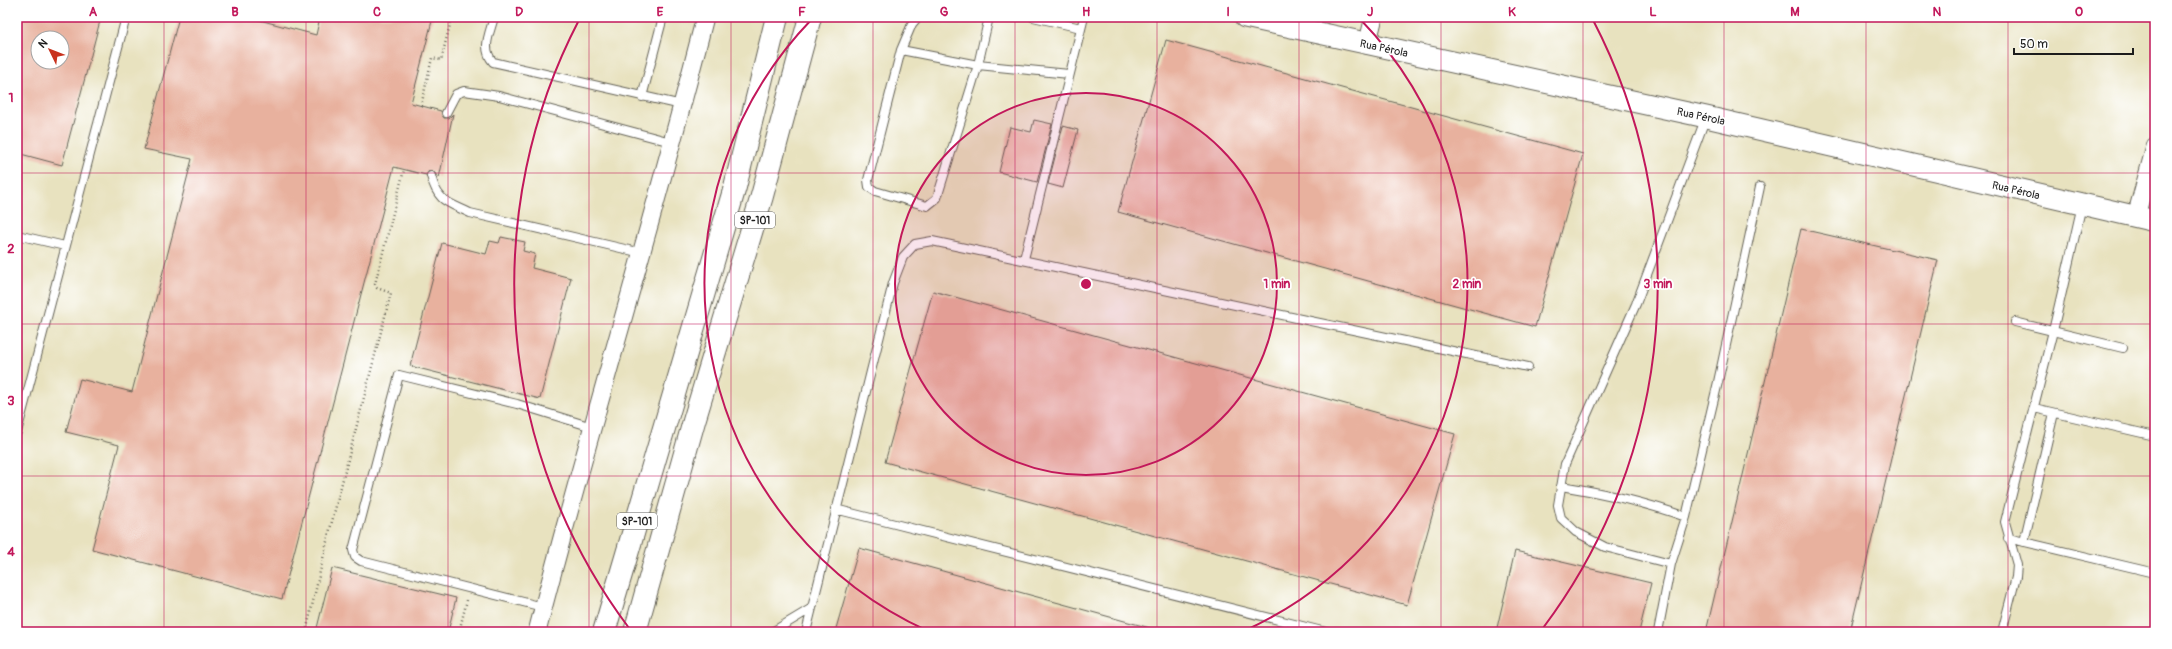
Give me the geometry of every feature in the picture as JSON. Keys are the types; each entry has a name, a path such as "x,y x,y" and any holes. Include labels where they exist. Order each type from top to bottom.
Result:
{"highway":[{"name":"SP-101","path":"604,632 733,194 777,17"},
{"name":"SP-101","path":"635,632 692,429 762,196 810,17"}],"street":[{"path":"537,632 592,427 642,253 705,17"},
{"name":"Rua Pérola","path":"1245,17 1368,45 1706,117 2082,205 2145,218"},
{"path":"1368,45 1374,17"},
{"path":"2145,218 2155,147"}],"lane":[{"path":"17,432 64,246 126,17"},
{"path":"494,17 487,45 487,55 493,62 682,105"},
{"path":"642,97 663,17"},
{"path":"918,17 912,24 900,50 868,180 869,187 875,191 927,206 937,198 978,65 989,17"},
{"path":"1033,17 1081,28"},
{"path":"1024,259 1084,17"},
{"path":"900,50 978,65 1069,74"},
{"path":"446,113 456,94 464,91 499,96 671,142"},
{"path":"1671,564 1605,547 1576,532 1561,518 1558,505 1565,464 1636,304 1706,117"},
{"path":"431,176 436,193 445,201 470,213 642,253"},
{"path":"1658,632 1671,564 1686,516 1760,187"},
{"path":"2002,632 2016,577 2017,565 2008,538 2005,522 2053,331 2082,205"},
{"path":"17,235 64,246"},
{"path":"806,632 835,509 893,283 903,256 915,244 932,241 1024,259 1528,367"},
{"path":"2015,322 2123,348"},
{"path":"543,607 361,561 355,557 353,550 399,374 517,404 592,427"},
{"path":"2034,408 2155,436"},
{"path":"2024,542 2054,413"},
{"path":"1561,486 1638,500 1686,516"},
{"path":"835,509 1326,632"},
{"path":"2008,538 2155,573"},
{"path":"772,632 812,608"}],"path":[{"path":"421,106 432,58 441,60 452,17"},
{"path":"306,632 328,537 391,292 377,288 375,284 404,170"},
{"path":"459,632 470,589"}],"building":[{"path":"17,17 101,17 62,165 17,153"},
{"path":"179,17 248,17 316,35 320,17 433,17 411,103 441,111 444,118 449,118 453,114 439,178 433,171 429,171 426,175 394,167 282,599 92,549 119,445 66,432 80,379 132,392 192,159 144,149"},
{"path":"1166,40 1583,154 1535,327 1118,212"},
{"path":"1034,120 1052,124 1037,182 999,172 1010,127 1031,132"},
{"path":"1063,126 1078,130 1063,188 1048,184"},
{"path":"1801,229 1938,260 1850,632 1706,632"},
{"path":"501,237 525,242 523,251 535,254 532,268 571,278 540,399 410,366 442,243 486,254 490,241 499,243"},
{"path":"933,291 1455,434 1407,605 885,462"},
{"path":"859,548 1150,628 1149,632 835,632"},
{"path":"1515,551 1651,583 1639,632 1496,632"},
{"path":"332,568 456,598 448,632 316,632"}]}
